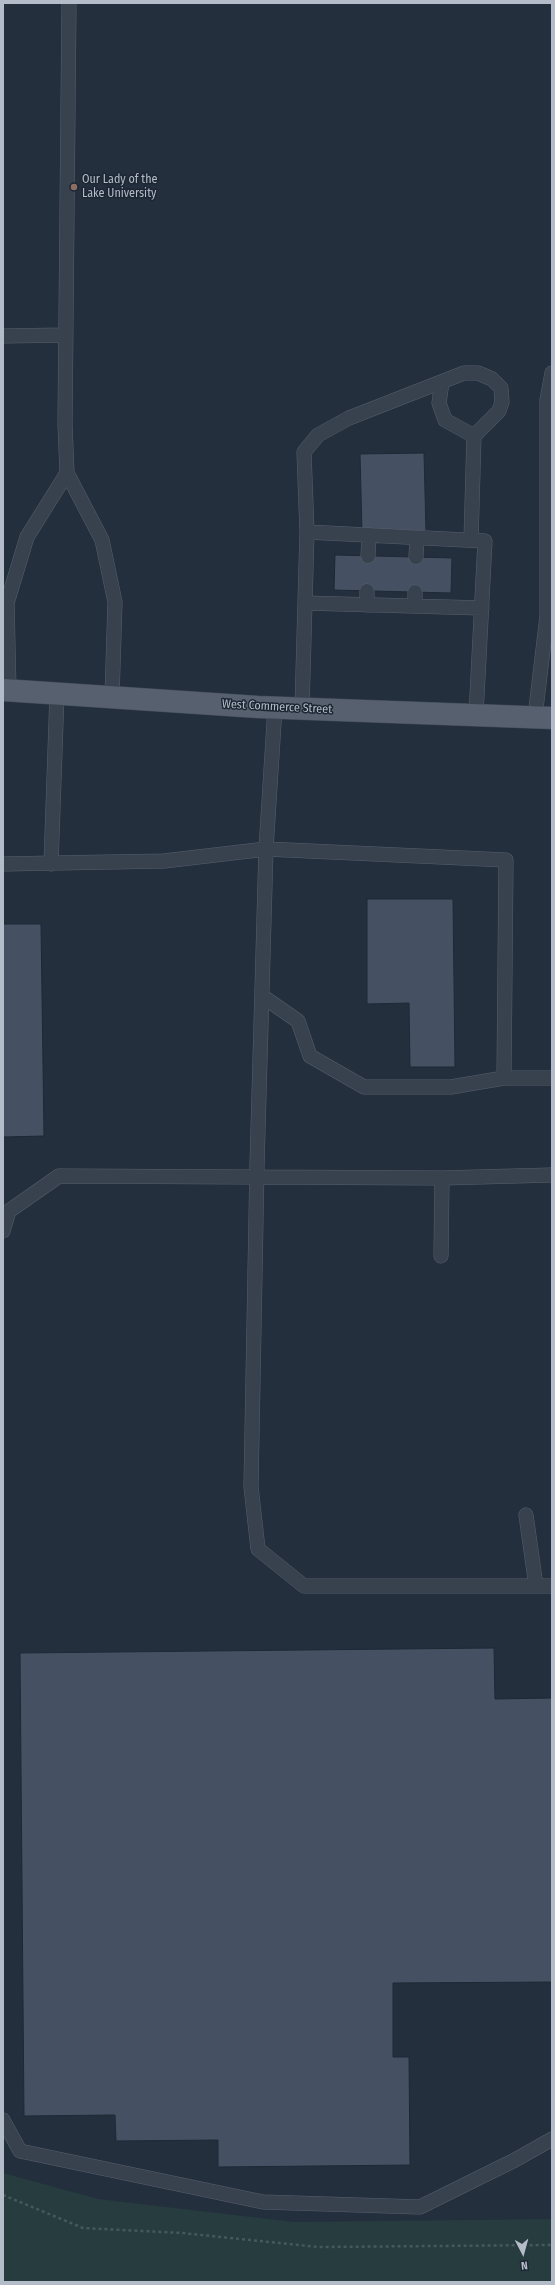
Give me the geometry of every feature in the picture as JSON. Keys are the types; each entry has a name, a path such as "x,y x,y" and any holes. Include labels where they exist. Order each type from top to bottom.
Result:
{"main road":[{"name":"West Commerce Street","path":"6,690 275,707 543,718"}],"lane":[{"path":"69,3 66,335 67,473 102,540 109,571 115,602 112,697"},
{"path":"3,336 66,335"},
{"path":"302,708 307,532 304,452 318,435 349,418 464,373 478,373 492,379 501,388 502,402 499,411 474,436 470,540"},
{"path":"543,718 550,591 547,400 552,373"},
{"path":"442,382 439,403 445,420 474,436"},
{"path":"6,690 8,603 28,537 67,473"},
{"path":"307,532 485,541 476,715"},
{"path":"368,556 369,535"},
{"path":"416,557 417,538"},
{"path":"305,603 368,598 415,599 482,608"},
{"path":"51,864 57,694"},
{"path":"275,707 266,849 257,1177 251,1487 258,1549 304,1586 552,1586"},
{"path":"3,864 164,861 266,849 506,860 504,1078"},
{"path":"262,996 298,1021 310,1056 364,1087 451,1086 504,1078 552,1078"},
{"path":"3,1231 9,1211 59,1176 442,1178 552,1175"},
{"path":"441,1256 442,1178"},
{"path":"526,1516 536,1586"},
{"path":"3,2120 20,2151 263,2202 420,2207 552,2139"}],"path":[{"path":"3,2195 83,2228 182,2233 318,2247 552,2245"}],"green space":[{"path":"3,2173 98,2199 294,2222 552,2219 552,2282 3,2282"}],"building":[{"path":"424,453 426,531 362,533 360,454"},
{"path":"335,555 452,558 451,593 334,590"},
{"path":"367,899 453,899 455,1067 410,1067 409,1003 367,1004"},
{"path":"3,924 41,924 44,1136 3,1137"},
{"path":"494,1648 495,1699 552,1698 552,1982 393,1983 393,2057 409,2057 410,2165 218,2167 218,2140 116,2141 115,2115 24,2116 20,1653"}],"place":[{"name":"Our Lady of the Lake University","path":"74,187"}]}
